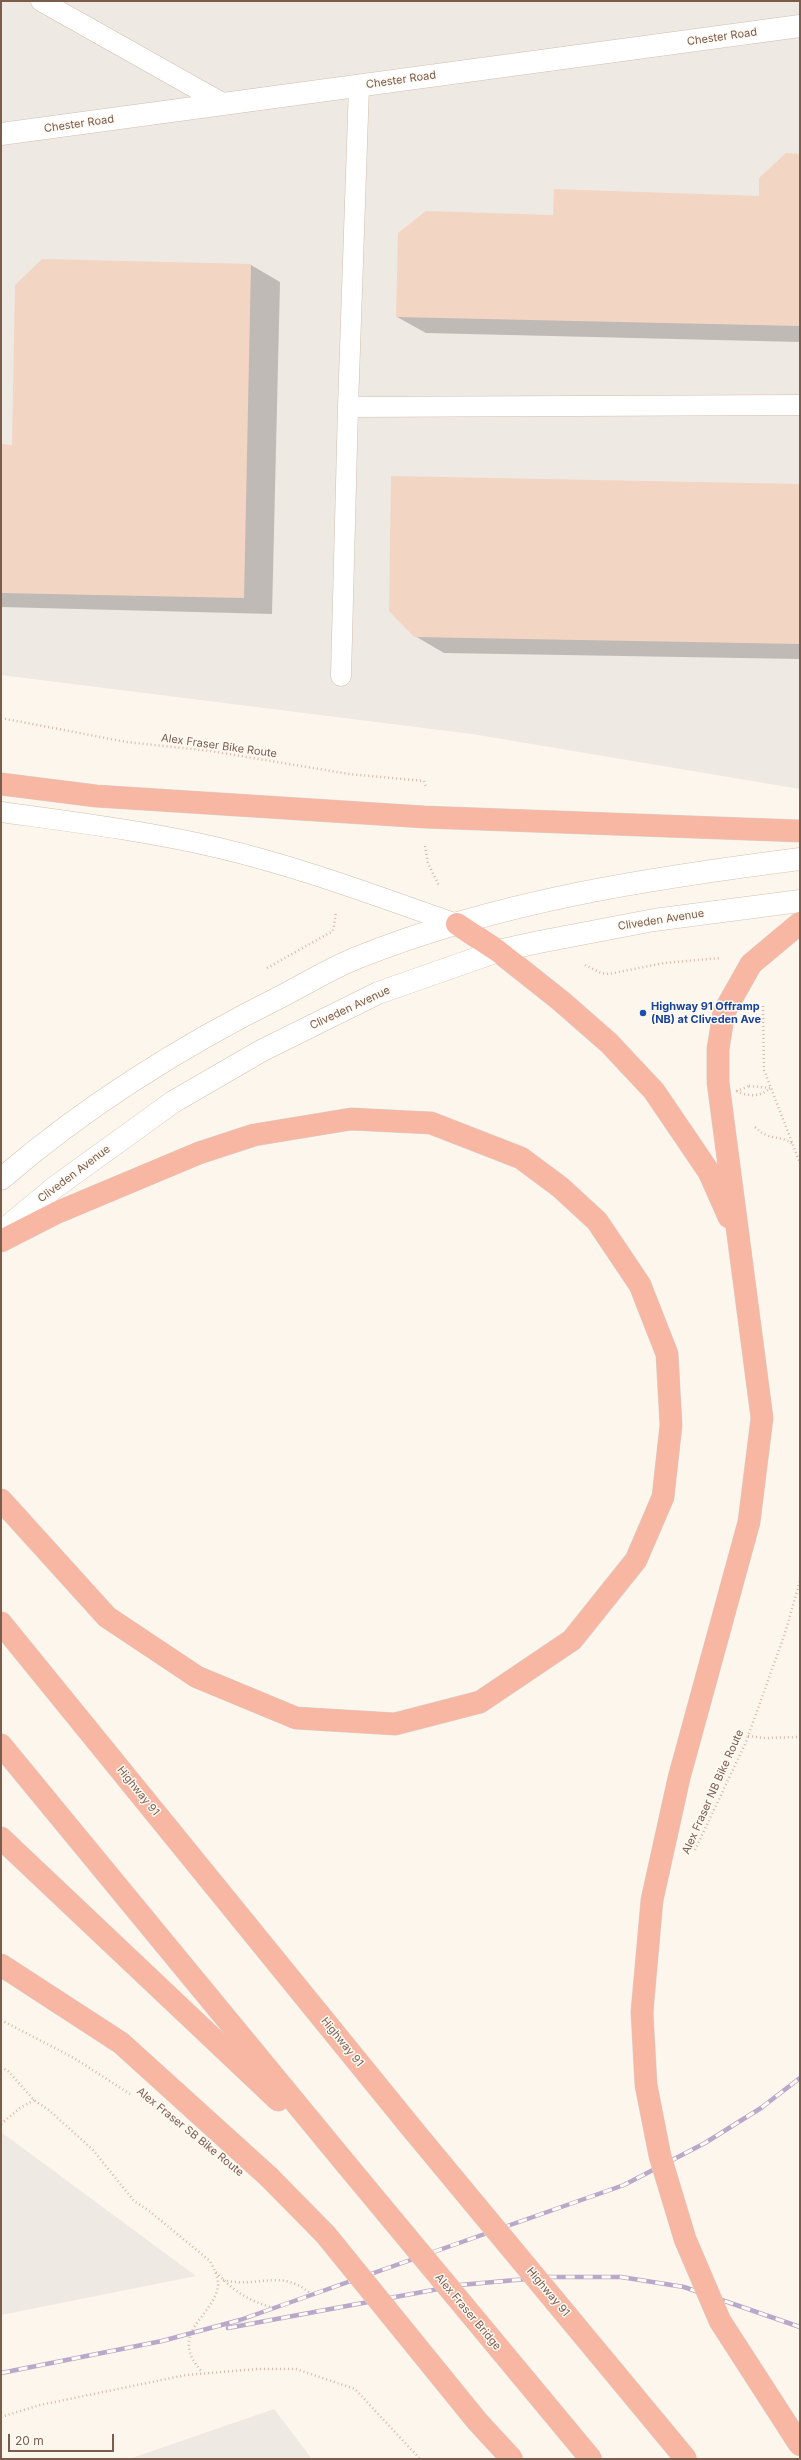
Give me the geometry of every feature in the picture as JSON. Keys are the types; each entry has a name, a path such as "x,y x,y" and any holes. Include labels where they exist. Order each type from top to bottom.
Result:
{"highway":[{"path":"1,784 96,796 424,817 800,831"},
{"path":"800,923 752,964 724,1012 718,1049 718,1082 762,1418 749,1522 679,1778 652,1900 642,2012 646,2085 660,2156 685,2239 720,2321 800,2445"},
{"path":"457,924 498,951 609,1044 654,1091 709,1172 737,1234"},
{"path":"1,1241 56,1213 192,1156 254,1136 351,1119 431,1123 520,1158 560,1186 597,1221 640,1285 668,1354 671,1426 663,1497 636,1560 572,1640 480,1702 395,1724 296,1718 197,1677 107,1617 1,1500"},
{"name":"Highway 91","path":"1,1622 414,2131 686,2459"},
{"path":"1,1745 346,2164"},
{"path":"1,1838 346,2164"},
{"path":"1,1965 121,2043 269,2177 326,2235 477,2421 512,2459"},
{"name":"Alex Fraser Bridge","path":"346,2164 591,2459"}],"street":[{"name":"Chester Road","path":"1,134 800,26"},
{"path":"1,1179 27,1156 146,1070 235,1020 358,958 457,924 521,907 652,879 800,859"},
{"name":"Cliveden Avenue","path":"1,1232 54,1188 173,1102 261,1051 378,993 498,951 654,920 800,901"}],"lane":[{"path":"40,1 224,104"},
{"path":"341,676 348,407 359,86"},
{"path":"348,407 800,405"},
{"path":"1,812 94,825 219,848 344,884 457,924"}],"path":[{"name":"Alex Fraser Bike Route","path":"1,718 126,742 211,751 350,774 424,781 426,794"},
{"path":"425,843 428,863 442,892"},
{"path":"591,968 609,974 664,963 717,956"},
{"path":"764,998 764,1070 770,1088 794,1144 800,1163"},
{"path":"750,1086 770,1088 766,1092 752,1095 737,1091 750,1086"},
{"path":"750,1123 769,1138 784,1139 794,1144"},
{"name":"Alex Fraser NB Bike Route","path":"694,1853 748,1736 784,1633 800,1581"},
{"path":"748,1736 765,1738 800,1737"},
{"name":"Alex Fraser SB Bike Route","path":"1,2020 74,2058 137,2099"},
{"path":"1,2067 8,2071 34,2100 50,2111 93,2150 134,2201 190,2243 210,2261 216,2272 236,2292 256,2304 275,2308"},
{"path":"1,2124 20,2108 34,2100"},
{"path":"202,2372 193,2362 190,2334 218,2287 216,2272"},
{"path":"223,2280 245,2282 258,2280 290,2280 302,2286 312,2295"},
{"path":"1,2417 40,2405 202,2372 257,2369 296,2369 356,2389 420,2459"}],"shaded area":[{"path":"1,1 800,1 800,789 472,734 1,675"},
{"path":"1,2132 196,2276 1,2315"},
{"path":"274,2409 312,2459 129,2459"}],"building":[{"path":"786,153 800,154 800,326 396,317 398,233 426,211 553,215 554,189 759,196 759,178"},
{"path":"42,259 251,264 244,598 1,593 1,444 12,445 15,285"},
{"path":"391,476 800,484 800,644 414,637 389,611"}],"railway":[{"path":"1,2373 162,2341 240,2320 624,2185 705,2143 761,2108 800,2078"},
{"path":"228,2328 460,2285 549,2277 621,2277 684,2287 800,2327"}],"place":[{"name":"Highway 91 Offramp (NB) at Cliveden Ave","path":"643,1013"}]}
